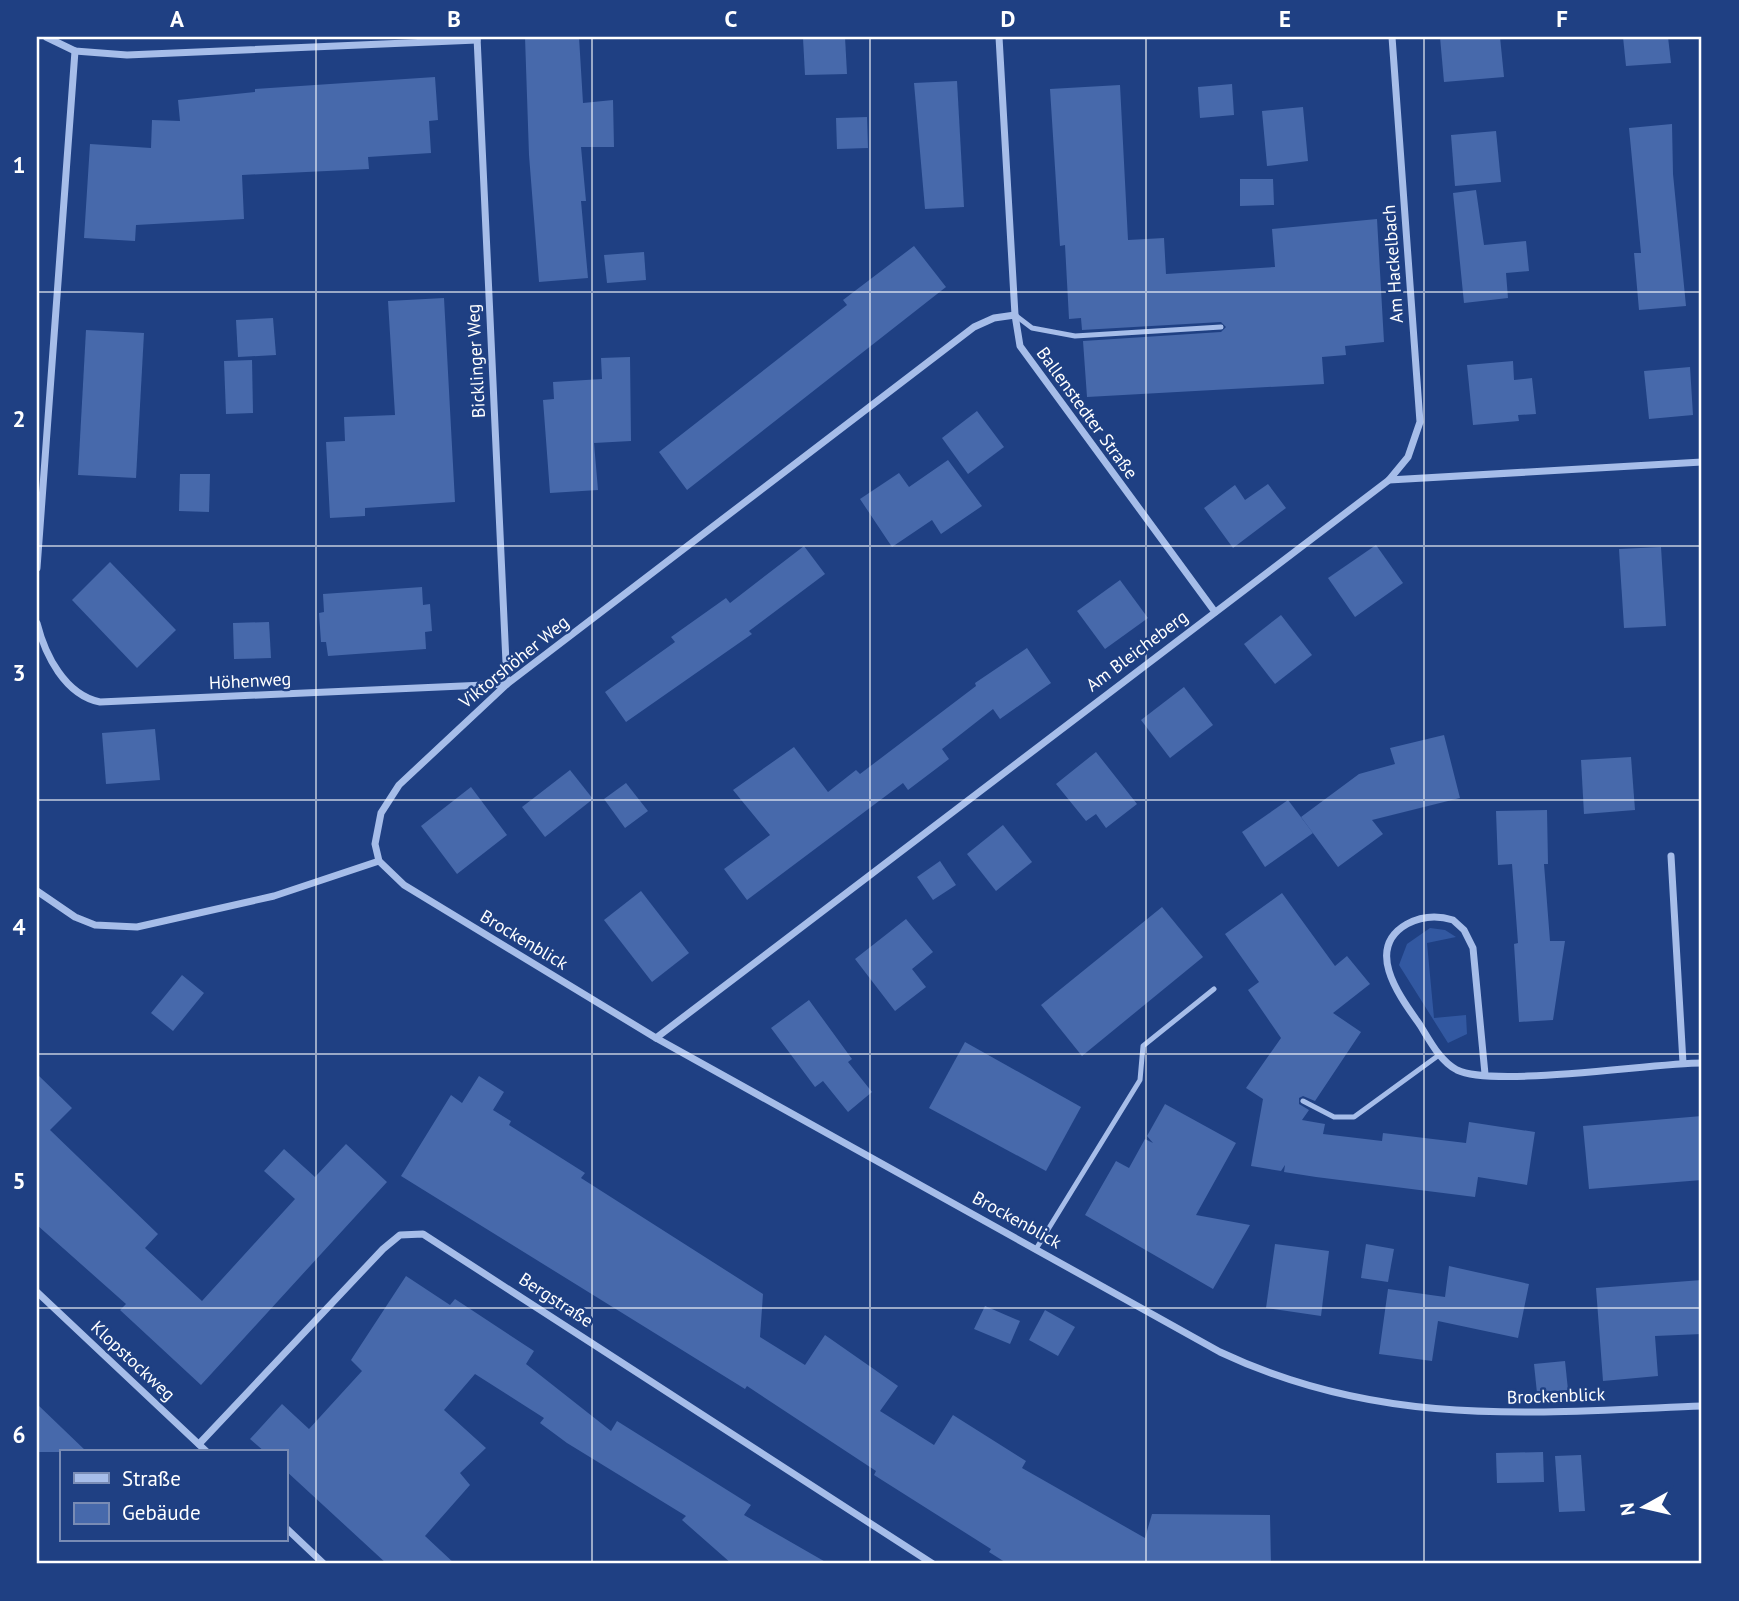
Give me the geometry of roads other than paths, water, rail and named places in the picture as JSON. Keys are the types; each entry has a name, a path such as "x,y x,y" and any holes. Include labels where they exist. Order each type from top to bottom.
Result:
{"street":[{"path":"46,37 75,51 127,55 477,38"},
{"name":"Ballenstedter Straße","path":"999,37 1015,315 1022,351 1215,612"},
{"name":"Am Hackelbach","path":"1389,480 1408,457 1420,422 1392,37"},
{"name":"Bicklinger Weg","path":"477,38 507,684"},
{"path":"37,568 75,51"},
{"name":"Viktorshöher Weg","path":"379,861 375,844 376,825 392,793 507,684 974,327 994,318 1015,315"},
{"path":"1389,480 1702,462"},
{"name":"Am Bleicheberg","path":"656,1038 1389,480"},
{"name":"Höhenweg","path":"37,623 45,648 60,674 77,691 100,702 507,684"},
{"path":"1671,856 1683,1063"},
{"path":"37,891 85,921 116,928 137,927 274,896 379,861"},
{"name":"Brockenblick","path":"379,861 404,885 656,1038 1255,1369 1320,1391 1389,1404 1463,1412 1702,1406"},
{"path":"1485,1074 1473,948 1456,921 1429,916 1410,922 1394,934 1387,965 1396,990 1439,1055 1458,1070 1485,1074 1521,1075 1702,1063"},
{"name":"Bergstraße","path":"199,1444 383,1249 400,1235 423,1234 933,1564"},
{"name":"Klopstockweg","path":"37,1292 206,1450"},
{"path":"287,1529 324,1564"}],"lane":[{"path":"1015,315 1032,328 1075,335 1221,327"},
{"path":"1036,1249 1140,1080 1143,1046 1214,989"},
{"path":"1303,1101 1334,1117 1354,1117 1439,1055"}]}
